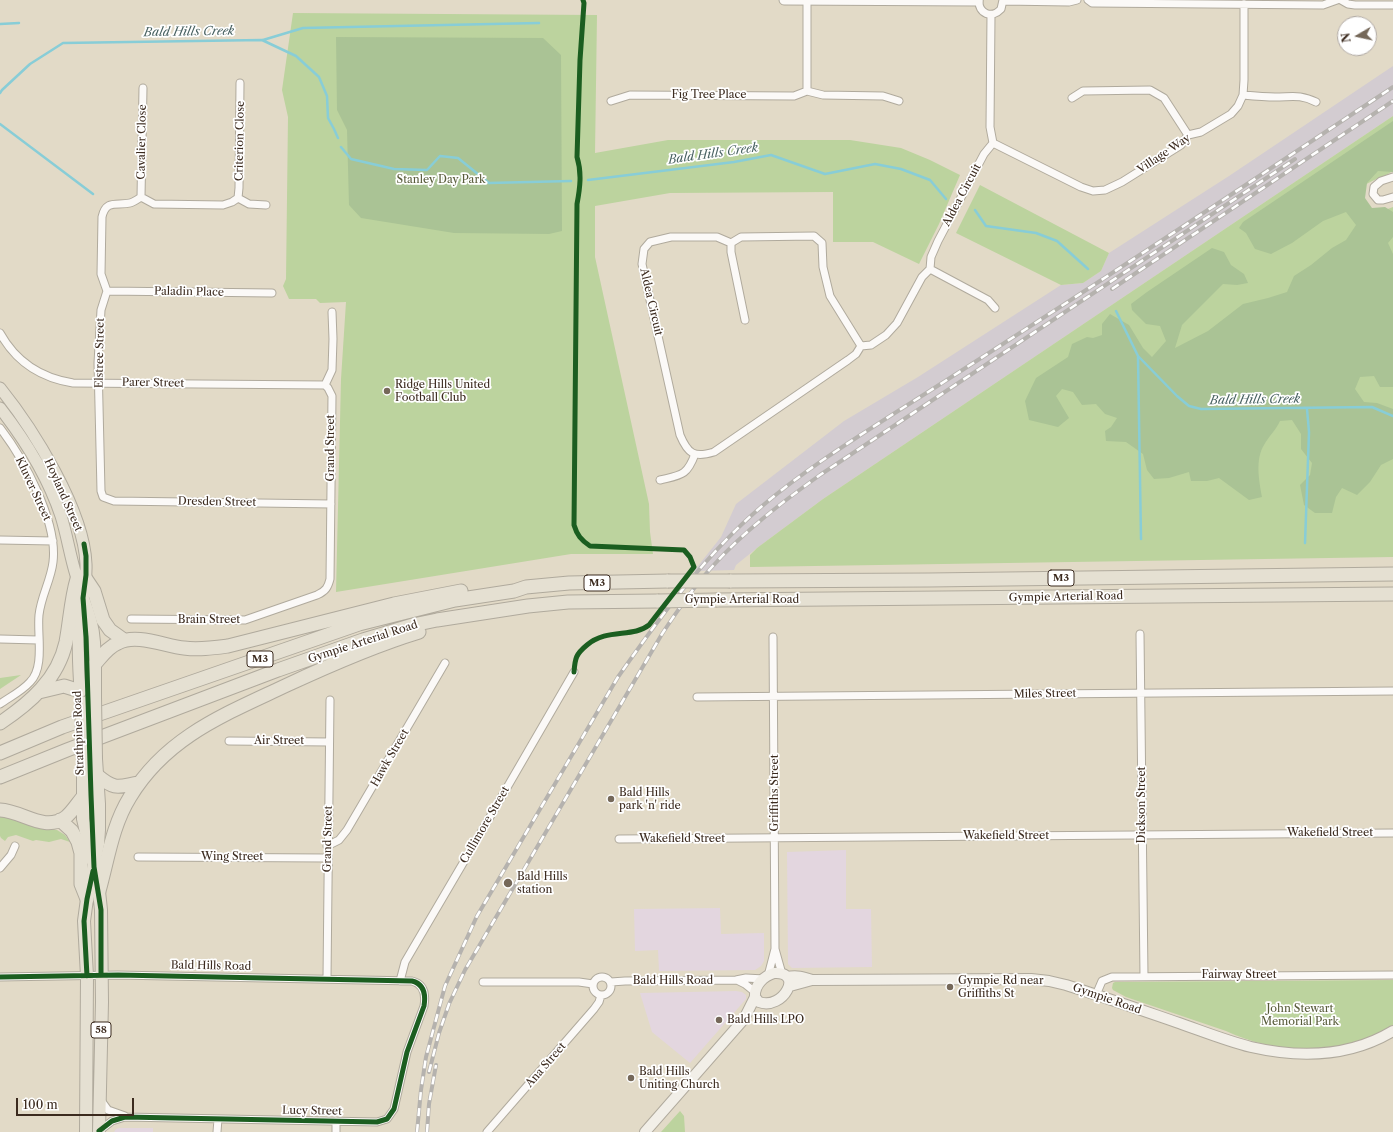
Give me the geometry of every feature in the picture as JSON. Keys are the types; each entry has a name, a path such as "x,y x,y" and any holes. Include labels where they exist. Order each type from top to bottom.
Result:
{"highway":[{"name":"Gympie Arterial Road","path":"0,753 62,727 359,624 455,600 514,591 526,587 569,583 668,581 929,580 1393,574"},
{"path":"0,724 39,692 54,671 62,655 65,644 73,591 81,579 94,591 103,620 110,630 124,640"},
{"path":"95,664 113,645 124,640 141,640 185,648 215,648 248,642 418,598 514,585 526,587"},
{"name":"Gympie Arterial Road","path":"0,777 67,750 363,640 413,625 437,620 528,606 568,602 658,600 1393,594"},
{"path":"99,891 116,825 129,797 139,782 156,762 170,749 215,719 344,659 410,635 435,627 455,623 460,617"},
{"name":"Strathpine Road","path":"86,1132 87,976 84,925 99,830 98,776 96,759 95,664"},
{"path":"39,692 64,686 81,697"},
{"name":"Strathpine Road","path":"81,697 83,763 82,798 85,828 99,891 101,910 99,1132"},
{"path":"98,776 108,783 121,787 139,782"},
{"path":"0,810 17,813 38,822 48,823 60,820 69,814 82,798"},
{"path":"60,820 72,831 78,842 81,853 81,884 87,899"}],"main road":[{"name":"Hoyland Street","path":"0,388 35,439 67,497 82,537 86,556 81,579"},
{"name":"Hoyland Street","path":"0,408 32,456 51,491 62,518 81,579 83,598"},
{"name":"Strathpine Road","path":"83,598 92,626 95,645 95,664"},
{"name":"Strathpine Road","path":"81,697 78,637 83,598"},
{"path":"645,1132 744,1019 758,985 766,977 774,974 786,979 787,992 780,999 766,1003 744,1019"},
{"name":"Gympie Road","path":"786,979 802,976 812,980 1036,980 1057,982 1244,1045 1284,1053 1313,1054 1343,1050 1365,1044 1393,1031"},
{"path":"755,994 759,1002 766,1003"}],"street":[{"path":"784,0 979,0 979,5 983,12 991,15 995,14 1001,9 1003,0 1069,2 1077,0"},
{"path":"807,0 807,91 822,95 883,96 899,101"},
{"path":"1088,0 1092,3 1323,5 1337,0"},
{"path":"1341,0 1348,4 1355,5 1393,5"},
{"name":"Village Way","path":"993,143 1081,187 1093,191 1105,190 1122,182 1181,145 1188,135 1201,132 1231,114 1238,106 1243,95 1244,80 1244,4"},
{"path":"991,15 990,127 993,143"},
{"name":"Criterion Close","path":"238,198 240,84"},
{"name":"Cavalier Close","path":"141,197 143,88"},
{"path":"1072,98 1082,91 1150,90 1164,98 1188,135"},
{"name":"Fig Tree Place","path":"611,101 630,95 794,96 807,91"},
{"path":"1243,95 1275,97 1299,96 1316,102"},
{"name":"Aldea Circuit","path":"731,242 717,236 671,237 650,242 644,249 642,264 680,435 685,447 695,454 703,455 714,452 856,354 861,346 871,345 886,335 896,323 922,277 930,269 932,257 938,241 984,154 993,143"},
{"path":"1393,177 1381,181 1374,187 1373,194 1378,200 1393,197"},
{"path":"107,291 101,274 102,217 108,206 129,203 141,197 154,204 223,205 238,198 249,204 266,205"},
{"path":"745,320 731,252 731,242 741,237 814,236 822,243 823,267 830,296 861,346"},
{"path":"930,269 988,300 995,308"},
{"name":"Paladin Place","path":"107,291 272,293"},
{"name":"Elstree Street","path":"103,497 100,483 98,363 101,310 107,291"},
{"path":"325,385 332,370 332,312"},
{"name":"Parer Street","path":"0,333 21,361 35,371 63,381 325,385"},
{"name":"Grand Street","path":"325,385 332,396 330,579 328,588"},
{"name":"Kluver Street","path":"0,704 27,685 33,678 38,663 39,616 42,600 52,571 53,556 53,541 48,520 33,484 16,452 1,430"},
{"path":"660,480 684,474 691,465 695,454"},
{"name":"Dresden Street","path":"103,497 118,501 331,504"},
{"path":"0,540 53,541"},
{"name":"Brain Street","path":"131,620 245,620 317,595 328,588"},
{"name":"Dickson Street","path":"1140,634 1142,693 1144,976"},
{"name":"Griffiths Street","path":"766,977 775,949 773,637"},
{"path":"0,639 38,640"},
{"name":"Hawk Street","path":"328,846 339,840 348,830 445,662"},
{"name":"Cullimore Street","path":"400,980 405,962 415,944 473,848 574,672"},
{"name":"Miles Street","path":"697,697 1393,691"},
{"name":"Grand Street","path":"327,978 327,858 330,700"},
{"name":"Air Street","path":"229,741 329,742"},
{"name":"Wakefield Street","path":"618,839 1393,833"},
{"path":"0,868 11,855 15,846"},
{"name":"Wing Street","path":"138,857 327,858"},
{"name":"Griffiths Street","path":"775,949 786,979"},
{"name":"Bald Hills Road","path":"0,977 101,975 327,978 412,981 421,986"},
{"name":"Fairway Street","path":"1096,995 1100,983 1106,978 1112,977 1393,975"},
{"path":"602,976 611,982 611,988 608,992 600,994 596,992 593,984 596,979 602,976"},
{"name":"Bald Hills Road","path":"611,982 736,980 766,977"},
{"path":"736,980 744,984 755,994"},
{"path":"483,982 572,982 593,984"},
{"name":"Lucy Street","path":"99,1099 108,1110 125,1116 381,1122 390,1116 395,1105 411,1041 424,1006 425,994 421,986"},
{"name":"Ana Street","path":"487,1132 594,1009 600,994"},
{"name":"Lucy Street","path":"99,1132 112,1121 125,1116"},
{"path":"217,1132 218,1119"},
{"path":"336,1121 336,1132"}],"shaded area":[{"path":"1393,66 1393,116 823,499 757,548 736,565 734,570 694,571 721,537 736,504 844,421 918,377 1061,285 1083,283 1101,271 1109,253 1229,176"},
{"path":"846,850 846,909 871,909 872,967 792,968 788,964 787,852"},
{"path":"720,908 721,934 764,933 764,961 761,966 755,970 659,971 658,950 635,951 634,909"},
{"path":"742,992 746,995 746,999 690,1063 652,1032 640,993"},
{"path":"153,1128 153,1132 114,1132 116,1129"}],"green space":[{"name":"Stanley Day Park","path":"293,13 597,15 595,153 668,140 850,140 901,148 960,175 939,224 919,264 873,242 833,242 833,192 670,193 595,206 595,257 649,504 650,532 653,554 571,554 336,592 341,379 346,302 320,303 316,299 289,299 283,286 286,279 288,117 282,90"},
{"path":"336,37 543,38 561,55 562,231 549,234 454,233 361,218 349,205 347,130 337,110"},
{"path":"1393,116 1393,171 1365,185 1364,204 1377,213 1393,207 1393,557 750,567 750,555 757,548 823,499"},
{"path":"1393,121 1393,172 1378,171 1367,183 1365,198 1372,208 1385,207 1393,212 1393,237 1388,243 1393,254 1393,387 1380,387 1374,376 1360,377 1355,389 1364,402 1377,403 1393,409 1393,459 1381,465 1370,482 1357,495 1342,488 1336,497 1332,513 1315,513 1304,505 1300,485 1310,475 1312,463 1301,449 1301,434 1292,420 1280,421 1264,445 1259,457 1259,477 1262,497 1249,500 1219,478 1207,481 1191,481 1189,472 1169,478 1154,479 1147,470 1143,454 1126,442 1106,441 1105,431 1111,427 1117,418 1105,414 1096,404 1082,405 1073,392 1062,389 1056,396 1069,418 1058,427 1029,420 1025,401 1036,378 1068,357 1072,344 1087,337 1093,338 1102,335 1102,324 1110,314 1129,325 1143,348 1152,357 1166,341 1160,326 1146,324 1132,310 1131,304 1212,248 1224,252 1231,265 1244,274 1248,283 1237,285 1223,284 1182,325 1175,348 1208,331 1243,304 1287,292 1294,276 1311,265 1332,248 1346,240 1356,225 1346,212 1323,221 1292,243 1271,254 1255,249 1246,233 1239,228 1243,222"},
{"path":"980,185 1109,253 1101,271 1083,283 1061,285 956,233"},
{"path":"21,675 0,689 0,678"},
{"path":"0,815 9,816 38,828 57,830 65,835 70,842 61,839 49,842 33,841 16,835 8,837 5,841 0,836"},
{"name":"John Stewart Memorial Park","path":"1393,980 1393,1025 1363,1040 1347,1045 1311,1049 1258,1043 1126,997 1112,988 1113,983 1115,982"},
{"path":"680,1111 684,1116 685,1132 661,1132"}],"waterway":[{"path":"0,24 19,23"},
{"path":"263,40 303,28 539,23"},
{"name":"Bald Hills Creek","path":"0,93 30,64 63,43 262,40 296,56 319,77 327,96 328,118 338,138"},
{"path":"0,124 93,194"},
{"name":"Bald Hills Creek","path":"341,147 351,159 394,169 427,170 440,156 458,158 489,183 571,181"},
{"name":"Bald Hills Creek","path":"588,180 734,162 771,155 825,174 875,164 901,169 930,180 946,199"},
{"name":"Bald Hills Creek","path":"975,210 986,226 1036,233 1057,241 1088,269"},
{"name":"Bald Hills Creek","path":"1116,311 1138,356 1177,396 1189,406 1201,409 1372,407 1393,416"},
{"path":"1138,357 1141,539"},
{"path":"1305,543 1309,432 1307,409"}],"railway":[{"path":"417,1132 426,1057 445,986 477,916 618,677 684,588 721,545 761,507 828,457 1102,280 1393,87"},
{"path":"1112,289 1393,101"},
{"path":"429,1072 439,1033 449,1004 465,970 662,634 679,608 704,576 723,555 763,518 820,475 1295,159"},
{"path":"427,1132 429,1104 436,1065"}],"cycle path":[{"path":"574,672 578,654 587,645 603,637 643,629 649,625 694,567 690,557 684,550 590,546 584,542 576,532 574,525 577,204 580,180 580,169 577,157 583,0"},
{"path":"84,544 86,556 86,575 83,598 86,637 94,867 101,910 101,975"},
{"path":"87,976 84,921 93,871"},
{"path":"0,977 118,975 412,981 416,982 422,987 425,997 424,1006 407,1052 394,1109 387,1119 377,1122 125,1117 112,1121 99,1131"}],"place":[{"name":"Ridge Hills United Football Club","path":"387,391"},
{"name":"Bald Hills park 'n' ride","path":"611,799"},
{"name":"Bald Hills station","path":"508,883"},
{"name":"Gympie Rd near Griffiths St","path":"950,987"},
{"name":"Bald Hills LPO","path":"719,1020"},
{"name":"Bald Hills Uniting Church","path":"631,1078"}]}
